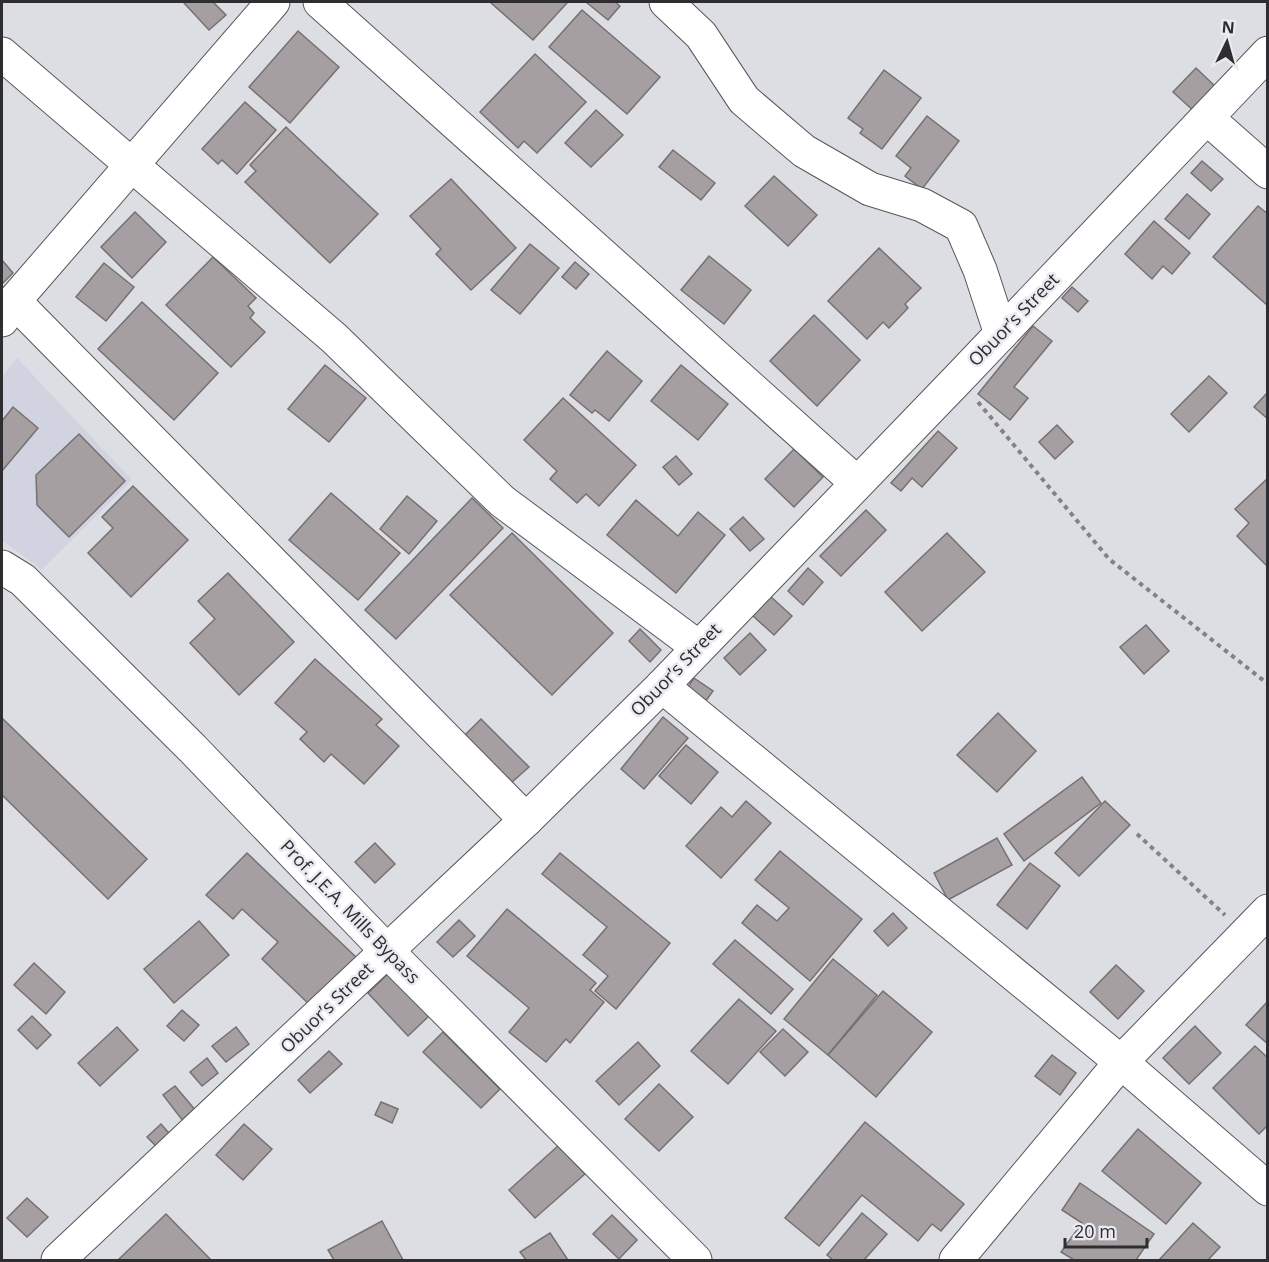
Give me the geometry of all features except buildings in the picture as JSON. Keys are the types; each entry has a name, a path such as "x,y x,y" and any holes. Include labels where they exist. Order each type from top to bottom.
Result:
{"street":[{"path":"273,2 130,165 8,311 526,820"},
{"path":"320,2 857,483"},
{"path":"666,2 701,35 744,100 804,151 870,189 922,205 962,226 980,270 1000,334"},
{"name":"Obuor’s Street","path":"58,1260 526,820 662,686 959,378 1268,52"},
{"path":"2,54 334,338 502,501 698,647"},
{"path":"1207,118 1268,172"},
{"name":"Prof. J.E.A. Mills Bypass","path":"2,567 23,580 193,749 387,951 695,1260"},
{"path":"662,686 1122,1062 1268,1189"},
{"path":"956,1260 1122,1062 1268,911"}],"path":[{"path":"959,378 1109,559 1268,684"},
{"path":"1137,834 1245,934"}],"shaded area":[{"path":"17,358 132,480 42,570 2,540 2,377"}]}
